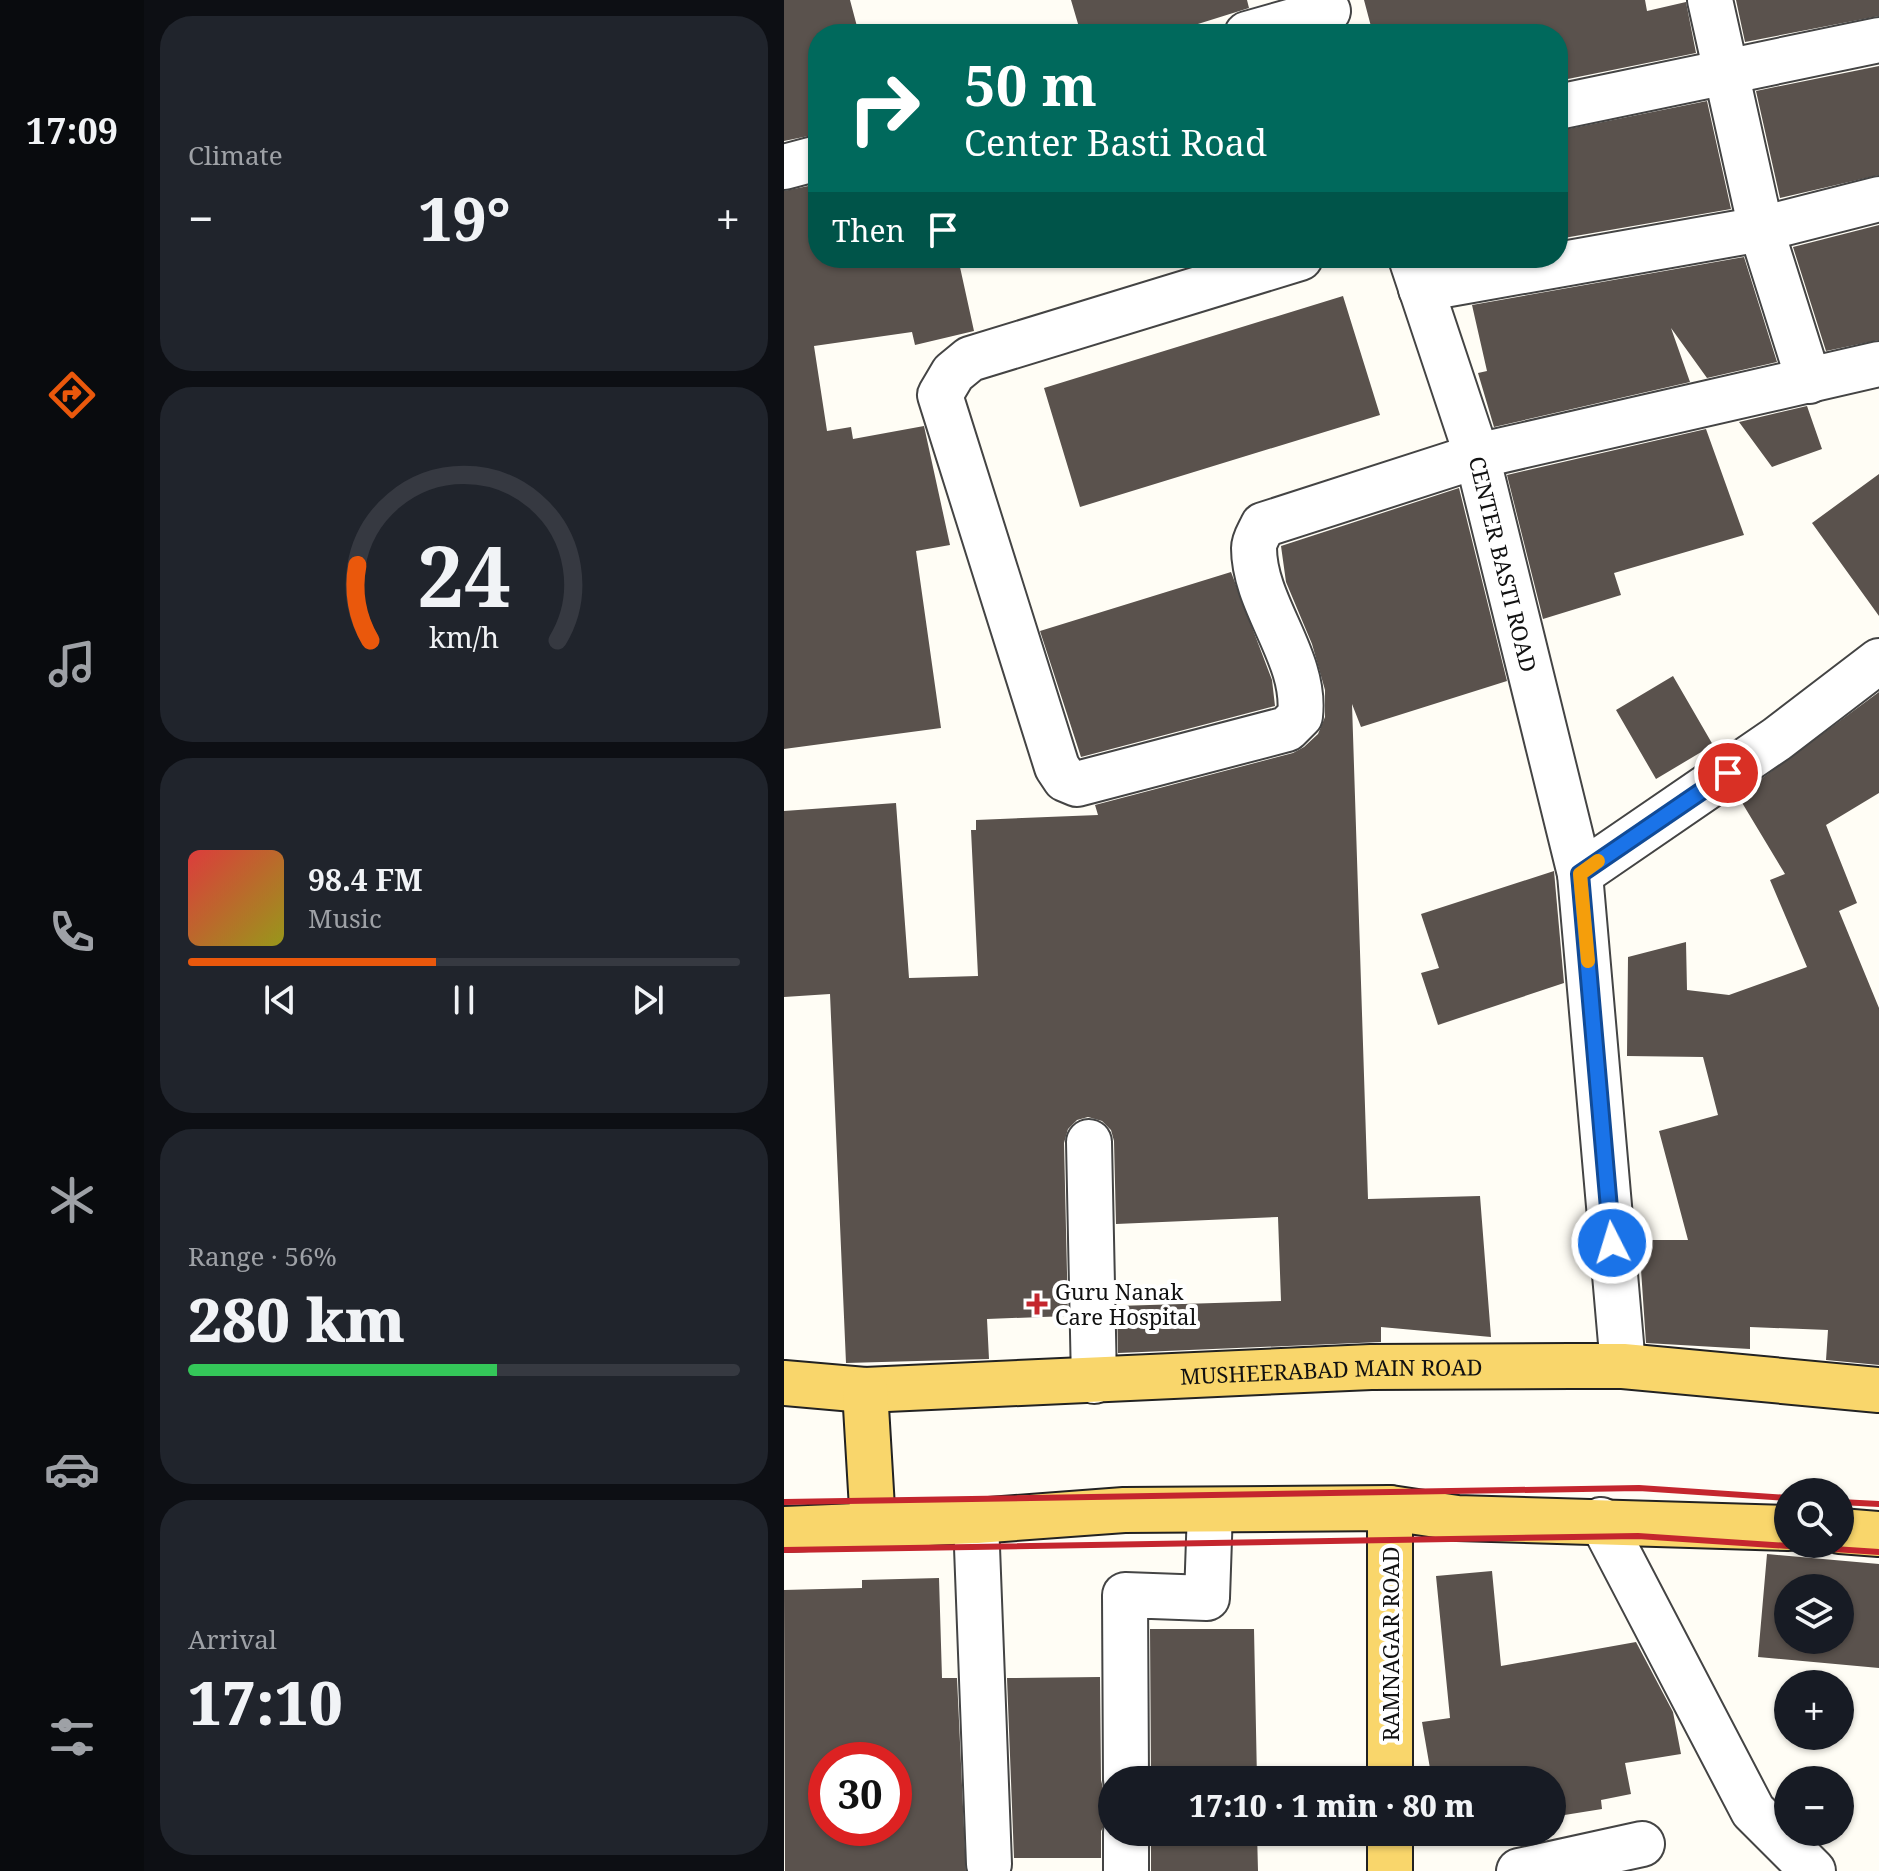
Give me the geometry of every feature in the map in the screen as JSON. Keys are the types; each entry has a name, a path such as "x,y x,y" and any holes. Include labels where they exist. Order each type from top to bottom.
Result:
{"main road":[{"name":"MUSHEERABAD MAIN ROAD","path":"784,1383 865,1390 1371,1367 1623,1366 1879,1390"},
{"path":"865,1390 873,1525"},
{"path":"784,1529 976,1521 1124,1510 1390,1508 1457,1518 1774,1527"},
{"name":"RAMNAGAR ROAD","path":"1390,1508 1390,1766"},
{"path":"1854,1532 1879,1534"},
{"path":"1390,1846 1390,1871"}],"street":[{"path":"1710,0 1761,229 1809,381"},
{"path":"1291,24 1330,15"},
{"path":"1568,105 1879,40"},
{"path":"784,167 808,161"},
{"path":"1568,254 1761,229 1879,199"},
{"path":"1267,268 970,359 953,373 940,395 1057,767 1065,779 1077,784 1287,729 1300,716 1303,695 1259,574 1254,546 1263,525 1477,456 1879,364"},
{"path":"1416,273 1455,268"},
{"name":"CENTER BASTI ROAD","path":"1416,273 1477,456 1580,874 1623,1366"},
{"path":"1580,874 1777,739 1879,661"},
{"path":"1089,1142 1094,1381"},
{"path":"1126,1766 1125,1595 1207,1598 1210,1510"},
{"path":"1601,1520 1753,1811 1813,1871"},
{"path":"976,1521 989,1864"},
{"path":"1519,1871 1642,1844"},
{"path":"1126,1846 1126,1871"}],"building":[{"path":"784,0 850,0 856,24 808,24 808,136 784,141"},
{"path":"1071,0 1247,0 1249,8 1198,24 1078,24"},
{"path":"1364,0 1645,0 1647,11 1686,2 1696,53 1568,79 1568,24 1370,24"},
{"path":"1736,0 1879,0 1879,16 1745,42"},
{"path":"1879,66 1879,175 1780,198 1756,91"},
{"path":"1707,101 1731,209 1568,237 1568,129"},
{"path":"808,186 808,268 960,268 974,331 915,345 912,332 814,346 827,431 851,427 853,439 924,426 950,545 916,551 941,728 784,749 784,191"},
{"path":"1879,225 1879,340 1826,351 1793,247"},
{"path":"1744,257 1777,362 1707,378 1671,328 1690,382 1494,427 1478,373 1487,371 1472,305"},
{"path":"1343,296 1380,415 1080,507 1044,388"},
{"path":"1807,406 1822,449 1772,467 1739,422"},
{"path":"1706,429 1744,535 1614,573 1621,595 1543,619 1507,475"},
{"path":"1879,474 1879,616 1812,523"},
{"path":"1459,488 1507,681 1361,727 1352,704 1368,1199 1480,1196 1491,1337 1381,1327 1381,1342 1118,1353 1117,1306 1281,1301 1278,1217 1116,1224 1114,1141 1111,1130 1102,1121 1088,1117 1077,1120 1068,1129 1064,1143 1068,1316 987,1319 989,1359 846,1363 830,994 784,997 784,811 896,803 909,978 978,976 971,830 976,830 976,820 1098,815 1095,805 1293,753 1304,747 1318,734 1325,717 1325,690 1312,644 1286,582 1281,546"},
{"path":"1231,572 1272,680 1275,706 1081,757 1040,631"},
{"path":"1673,676 1713,745 1656,779 1616,710"},
{"path":"1879,692 1879,793 1826,825 1857,903 1839,911 1879,1008 1879,1365 1826,1360 1828,1330 1750,1327 1750,1349 1646,1343 1639,1240 1688,1240 1659,1131 1718,1115 1703,1057 1627,1056 1628,957 1686,942 1687,990 1729,995 1807,967 1770,880 1785,874 1738,796"},
{"path":"1554,871 1564,983 1438,1025 1421,973 1439,968 1421,914"},
{"path":"1767,1554 1774,1555 1774,1558 1879,1564 1879,1668 1758,1657"},
{"path":"1492,1571 1501,1666 1636,1642 1673,1712 1681,1754 1625,1763 1631,1794 1601,1800 1602,1809 1566,1815 1566,1766 1430,1766 1422,1722 1450,1718 1436,1576"},
{"path":"939,1578 942,1678 957,1678 966,1871 785,1871 784,1590 862,1588 862,1580"},
{"path":"1150,1629 1254,1629 1257,1766 1151,1766"},
{"path":"1100,1677 1098,1846 1101,1846 1101,1858 1014,1858 1007,1678"},
{"path":"1151,1846 1257,1846 1258,1871 1151,1871"}],"railway":[{"path":"784,1502 1639,1488 1774,1497"},
{"path":"1854,1503 1879,1504"},
{"path":"784,1550 1638,1536 1879,1552"}],"slow traffic":[{"path":"1588,961 1580,874 1598,861"}],"place":[{"name":"Guru Nanak Care Hospital","path":"1037,1304"}],"route":[{"path":"1612,1243 1580,874 1728,773"}]}
